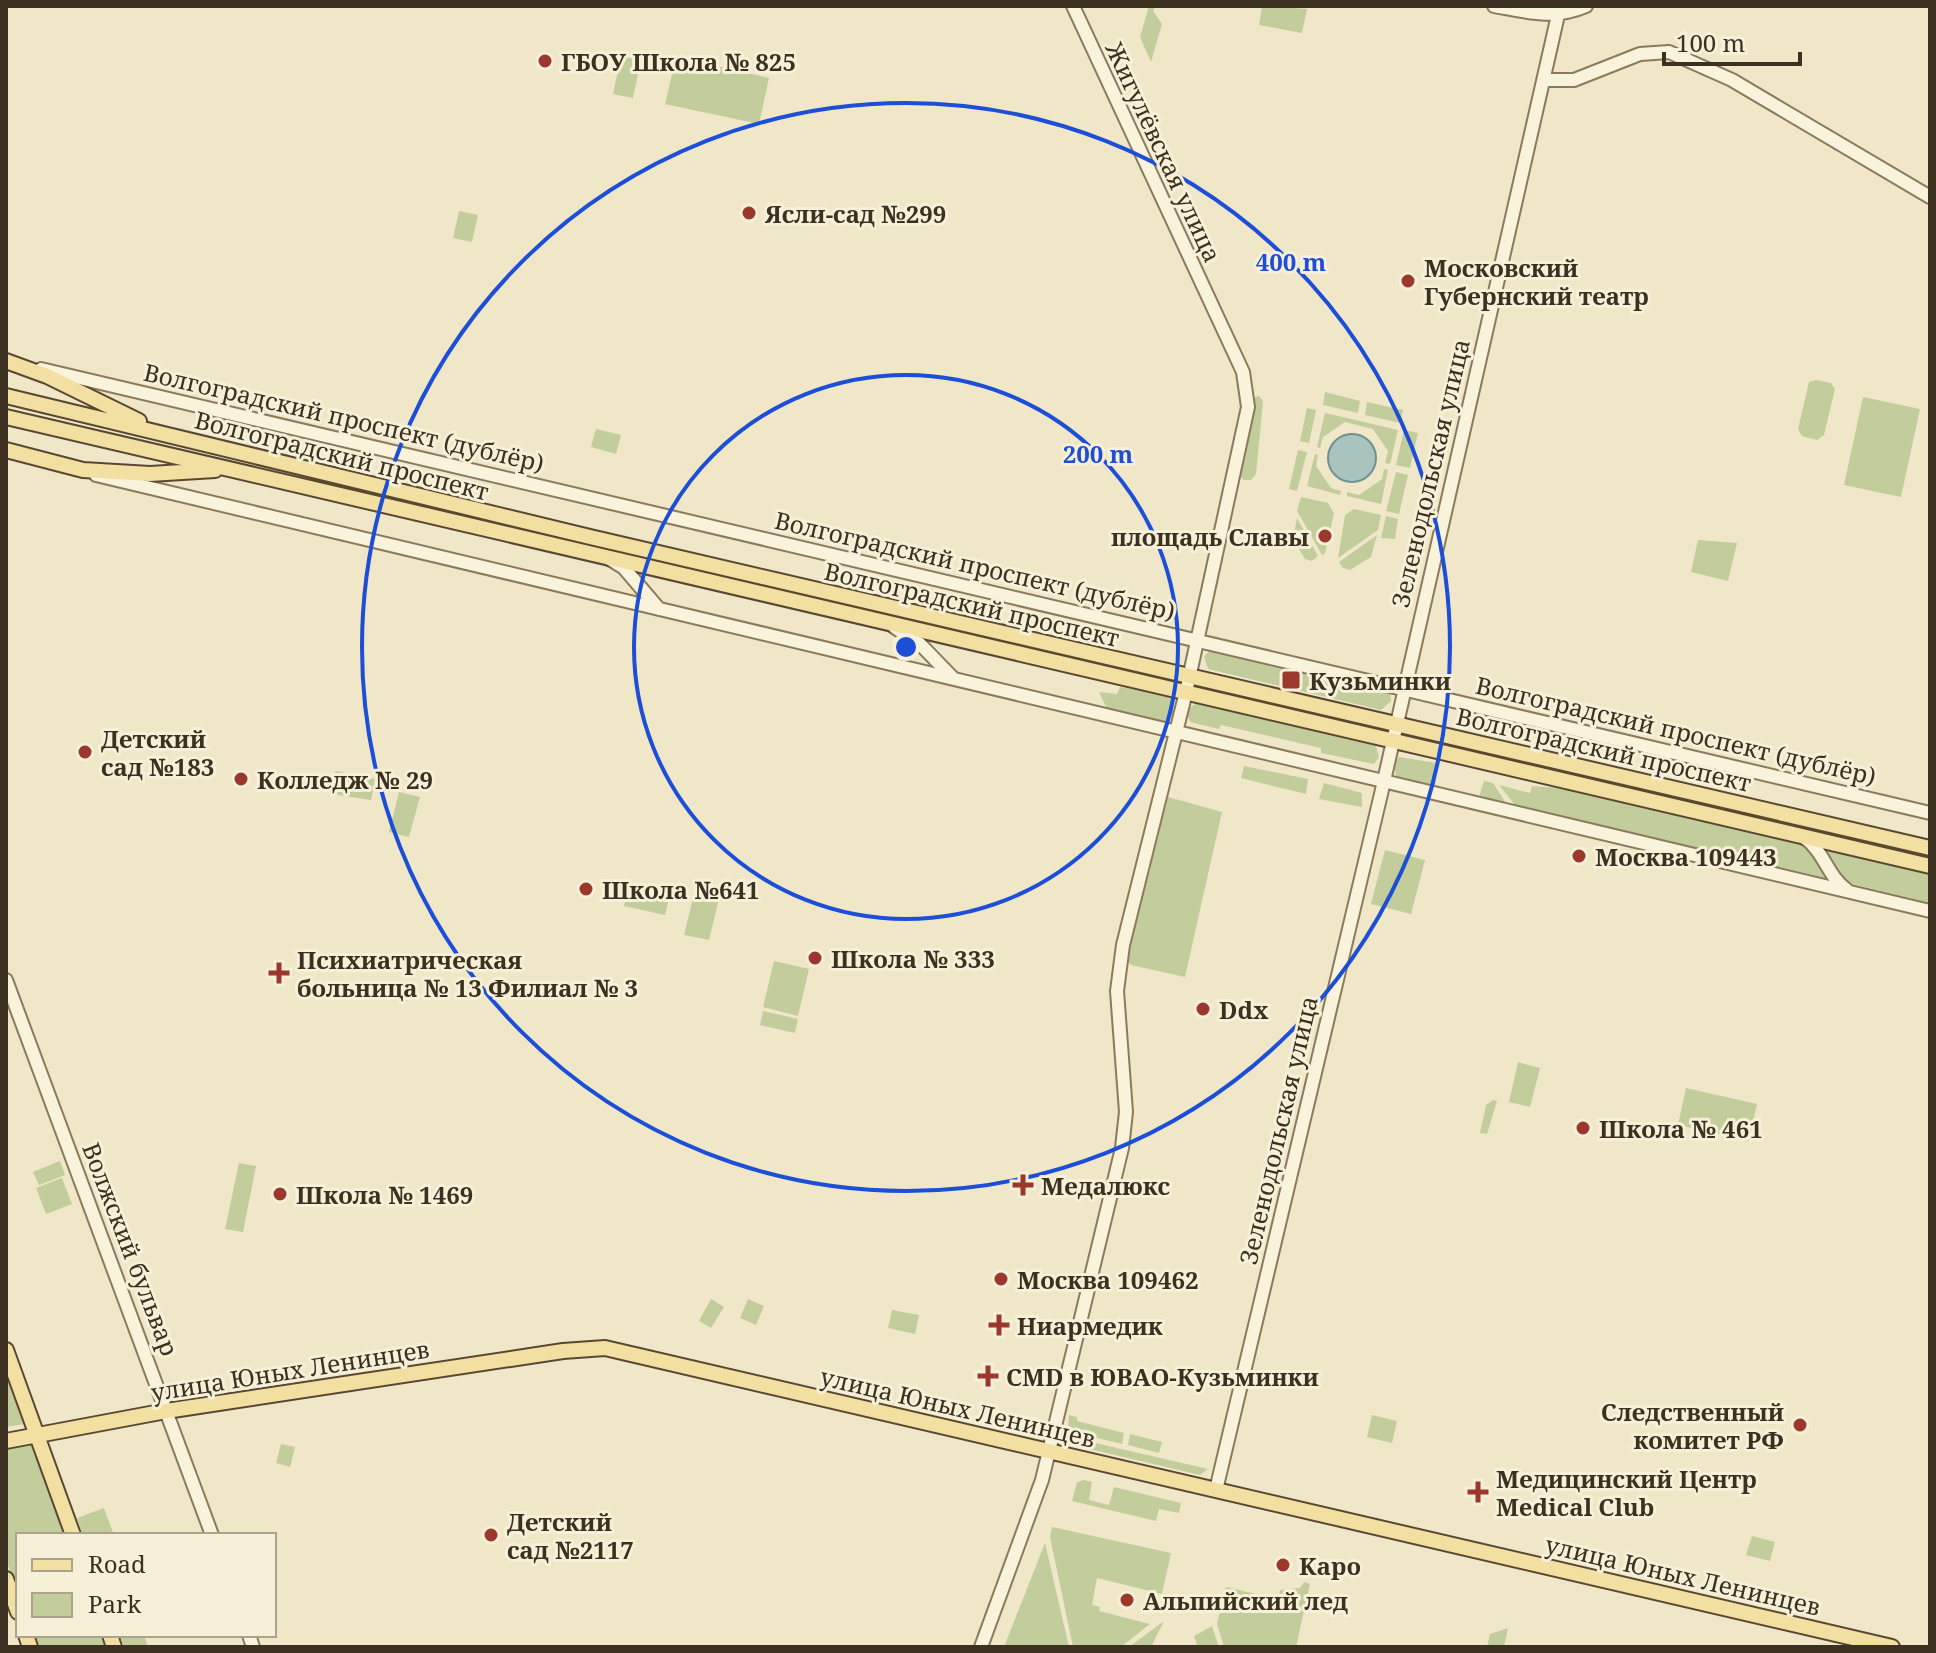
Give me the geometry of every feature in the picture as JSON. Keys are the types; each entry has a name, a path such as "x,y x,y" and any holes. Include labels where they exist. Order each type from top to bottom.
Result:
{"main road":[{"name":"Волгоградский проспект (дублёр)","path":"8,362 172,436"},
{"name":"Волгоградский проспект","path":"6,396 1188,685"},
{"name":"Волгоградский проспект","path":"6,417 884,622 1188,685 1930,848"},
{"path":"6,450 83,470 150,474 231,469"},
{"name":"Волгоградский проспект","path":"1395,731 1800,836 1930,866"},
{"name":"улица Юных Ленинцев","path":"6,1441 166,1411 563,1351 605,1348 1892,1647"},
{"path":"6,1350 72,1533"},
{"path":"6,1579 16,1606"}],"street":[{"name":"Жигулёвская улица","path":"981,1647 1030,1520 1122,1148 1126,1112 1118,973 1188,685 1248,407 1248,388 1073,6"},
{"path":"1494,6 1558,15 1586,6"},
{"name":"Зеленодольская улица","path":"1216,1490 1384,780 1558,15"},
{"path":"1545,80 1574,80 1640,54 1669,52 1732,80 1930,197"},
{"name":"Волгоградский проспект (дублёр)","path":"8,362 1198,639 1927,814"},
{"path":"83,470 959,682 1930,911"},
{"path":"609,558 624,568 661,610"},
{"path":"884,622 919,643 942,670 959,682"},
{"path":"1800,836 1817,848 1834,879 1850,892"},
{"name":"Волжский бульвар","path":"6,980 211,1533"}],"green space":[{"path":"1149,6 1155,6 1153,11 1162,24 1151,62 1140,37"},
{"path":"1262,6 1307,9 1302,33 1259,25"},
{"path":"621,56 641,60 633,98 613,94"},
{"path":"676,57 769,78 759,124 665,104"},
{"path":"459,211 478,215 472,242 453,238"},
{"path":"1809,382 1831,383 1835,389 1824,435 1817,440 1802,436 1798,429"},
{"path":"1325,392 1360,401 1358,413 1323,405"},
{"path":"1259,396 1263,401 1256,474 1251,480 1244,480 1238,474 1253,398"},
{"path":"1863,397 1920,409 1901,497 1844,485"},
{"path":"1367,402 1403,410 1400,423 1365,415"},
{"path":"1307,408 1316,410 1309,443 1300,441"},
{"path":"1325,413 1398,430 1390,464 1385,463 1388,451 1373,429 1345,422 1323,437 1320,448 1317,447"},
{"path":"596,429 621,435 616,454 591,447"},
{"path":"1404,430 1418,433 1410,468 1396,465"},
{"path":"1298,450 1307,452 1297,491 1289,489"},
{"path":"1315,454 1318,455 1316,466 1331,488 1341,491 1340,495 1307,486"},
{"path":"1384,469 1388,470 1381,504 1347,496 1347,492 1359,495 1382,479"},
{"path":"1396,472 1408,475 1399,514 1386,511"},
{"path":"1301,497 1328,503 1334,513 1322,555 1297,511"},
{"path":"1354,509 1381,515 1378,530 1338,558 1345,515"},
{"path":"1386,516 1398,519 1395,539 1381,538"},
{"path":"1297,518 1318,556 1312,561 1305,559 1293,539"},
{"path":"1377,535 1371,557 1350,570 1343,568 1339,562"},
{"path":"1698,540 1737,543 1728,581 1691,572"},
{"path":"1213,648 1390,692 1391,701 1381,710 1208,669 1204,656"},
{"path":"1120,687 1170,697 1174,702 1173,715 1163,722 1107,709 1099,692 1117,694"},
{"path":"1196,703 1376,746 1379,757 1374,764 1321,753 1321,748 1221,725 1219,729 1190,722 1186,711"},
{"path":"1399,757 1437,763 1435,786 1396,776 1394,764"},
{"path":"1244,766 1308,779 1306,794 1241,778"},
{"path":"336,771 375,779 371,800 332,794 333,774"},
{"path":"1484,781 1493,783 1506,803 1479,797"},
{"path":"1324,783 1362,793 1362,807 1319,799"},
{"path":"1499,785 1530,793 1532,786 1561,788 1806,845 1830,879 1515,805"},
{"path":"399,792 420,797 409,837 389,832"},
{"path":"1168,797 1222,812 1185,977 1131,965 1127,960"},
{"path":"1822,848 1930,874 1930,903 1844,882"},
{"path":"1385,850 1425,860 1411,914 1371,904"},
{"path":"629,885 670,894 665,915 624,906"},
{"path":"694,894 719,899 709,940 684,935"},
{"path":"774,961 809,969 798,1016 763,1007"},
{"path":"763,1011 798,1019 795,1033 760,1025"},
{"path":"1518,1062 1540,1068 1530,1107 1509,1102"},
{"path":"1686,1088 1757,1104 1749,1141 1678,1125"},
{"path":"1497,1101 1487,1134 1480,1133 1486,1105"},
{"path":"60,1161 65,1175 39,1185 33,1172"},
{"path":"239,1163 256,1166 243,1232 225,1229"},
{"path":"62,1178 72,1204 46,1214 36,1188"},
{"path":"711,1299 724,1307 711,1328 699,1321"},
{"path":"748,1299 764,1306 756,1325 740,1318"},
{"path":"892,1310 919,1315 915,1334 888,1328"},
{"path":"6,1375 24,1424 6,1427"},
{"path":"1069,1415 1077,1417 1077,1421 1124,1433 1122,1444 1068,1431"},
{"path":"1372,1415 1397,1421 1392,1443 1367,1437"},
{"path":"1130,1434 1162,1442 1159,1453 1128,1445"},
{"path":"1061,1435 1208,1469 1200,1475 1064,1443"},
{"path":"32,1444 63,1533 16,1533 16,1587 6,1560 6,1449"},
{"path":"281,1444 295,1447 290,1467 276,1463"},
{"path":"1077,1482 1092,1482 1089,1500 1109,1505 1114,1487 1181,1503 1179,1513 1159,1509 1156,1521 1072,1501"},
{"path":"104,1508 113,1533 82,1533 77,1518"},
{"path":"1052,1527 1171,1553 1162,1594 1097,1578 1092,1605 1100,1607 1099,1611 1150,1624 1121,1647 1073,1647 1050,1537"},
{"path":"1752,1536 1775,1542 1770,1561 1746,1555"},
{"path":"1045,1543 1069,1647 1004,1647"},
{"path":"1304,1582 1310,1584 1296,1647 1224,1647 1217,1624 1226,1587 1273,1598 1279,1596 1280,1590 1300,1588"},
{"path":"1164,1621 1151,1647 1129,1647"},
{"path":"1212,1626 1219,1647 1198,1647 1194,1636"},
{"path":"1508,1628 1504,1647 1487,1647 1490,1634"},
{"path":"35,1637 101,1637 105,1647 38,1647"},
{"path":"121,1637 145,1637 148,1647 124,1647"}],"water":[{"path":"1352,434 1369,441 1376,458 1369,475 1352,482 1335,475 1328,458 1335,441"}],"place":[{"name":"ГБОУ Школа № 825","path":"545,61"},
{"name":"Ясли-сад №299","path":"749,213"},
{"name":"Московский Губернский театр","path":"1408,281"},
{"name":"площадь Славы","path":"1325,536"},
{"name":"Кузьминки","path":"1291,680"},
{"name":"Детский сад №183","path":"85,752"},
{"name":"Колледж № 29","path":"241,779"},
{"name":"Москва 109443","path":"1579,856"},
{"name":"Школа №641","path":"586,889"},
{"name":"Школа № 333","path":"815,958"},
{"name":"Психиатрическая больница № 13 Филиал № 3","path":"279,973"},
{"name":"Ddx","path":"1203,1009"},
{"name":"Школа № 461","path":"1583,1128"},
{"name":"Медалюкс","path":"1023,1185"},
{"name":"Школа № 1469","path":"280,1194"},
{"name":"Москва 109462","path":"1001,1279"},
{"name":"Ниармедик","path":"999,1325"},
{"name":"CMD в ЮВАО-Кузьминки","path":"988,1376"},
{"name":"Следственный комитет РФ","path":"1800,1425"},
{"name":"Медицинский Центр Medical Club","path":"1478,1492"},
{"name":"Детский сад №2117","path":"491,1535"},
{"name":"Kapo","path":"1283,1565"},
{"name":"Альпийский лед","path":"1127,1600"}]}
